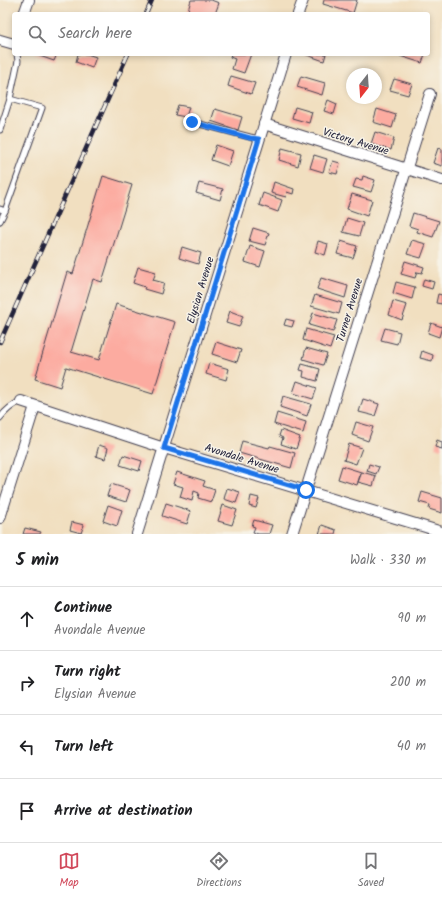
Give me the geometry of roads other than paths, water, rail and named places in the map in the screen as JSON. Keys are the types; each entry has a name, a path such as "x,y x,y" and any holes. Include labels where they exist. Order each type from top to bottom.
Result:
{"street":[{"path":"25,12 29,0"},
{"path":"299,12 303,0"},
{"path":"0,40 12,43"},
{"name":"Elysian Avenue","path":"137,534 285,56"},
{"name":"Turner Avenue","path":"292,534 430,94"},
{"name":"Victory Avenue","path":"264,124 442,180"},
{"name":"Avondale Avenue","path":"21,401 164,448 442,532"},
{"path":"0,518 35,406"}],"lane":[{"path":"0,130 10,99 18,61 17,56"},
{"path":"0,221 42,108 10,99"},
{"path":"192,122 250,138 259,139"},
{"path":"0,418 9,408 21,401"}],"railway":[{"path":"147,12 152,0"},
{"path":"0,342 127,56"}]}
